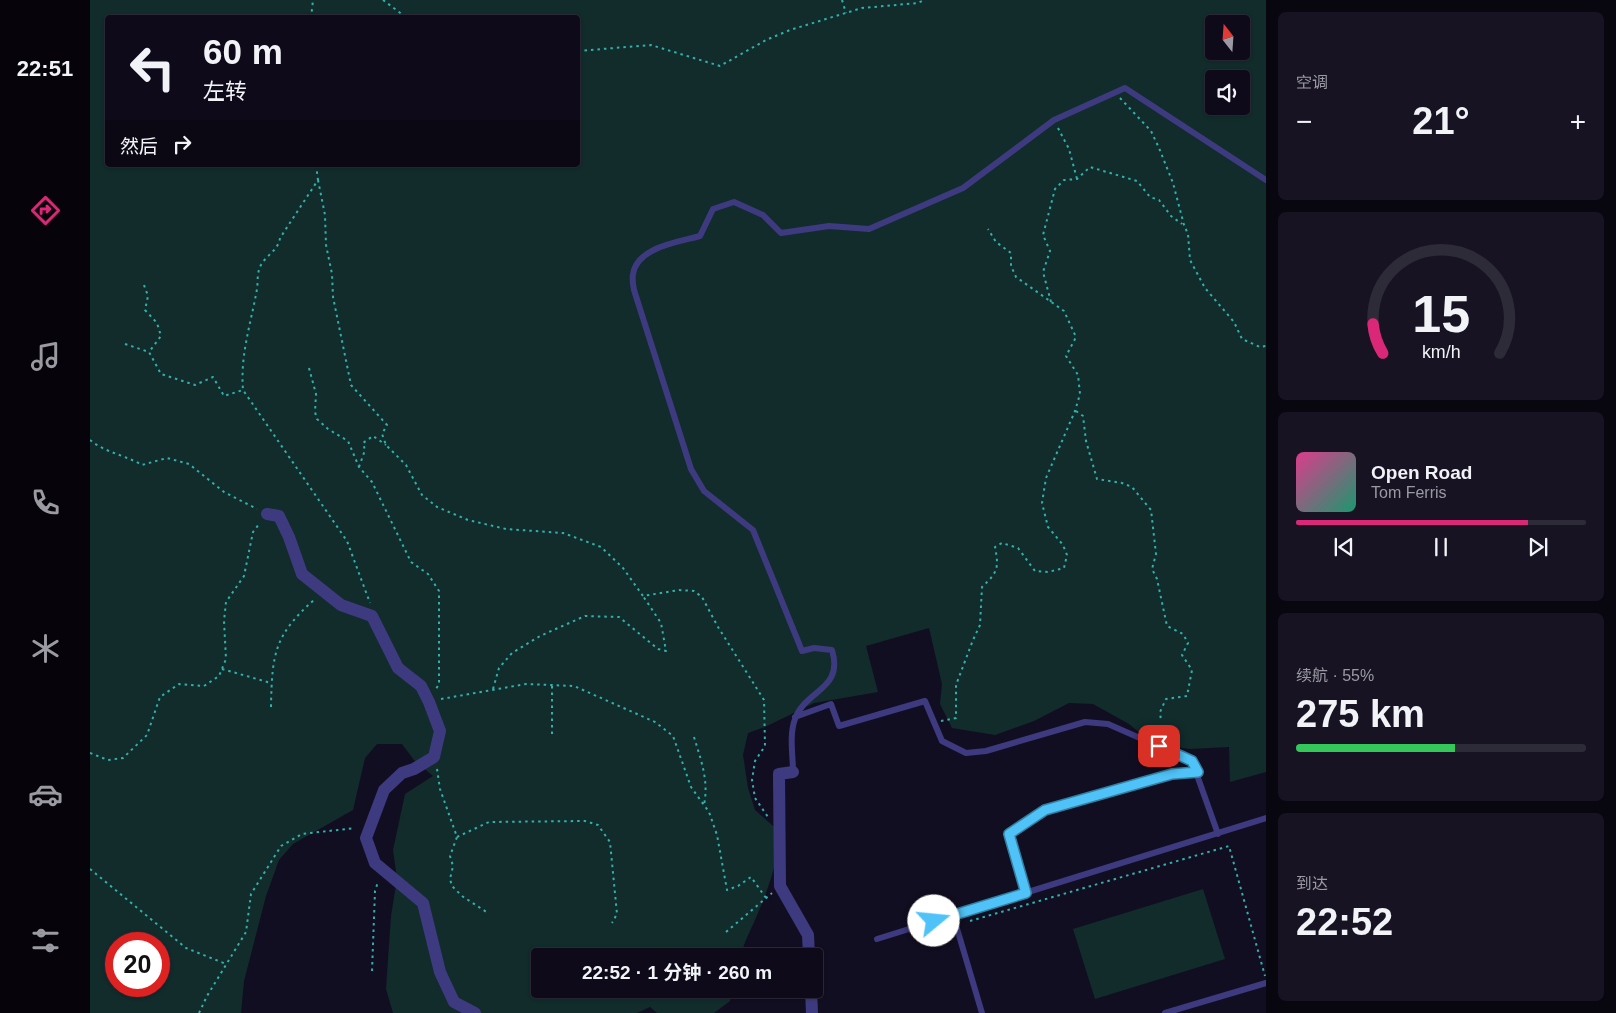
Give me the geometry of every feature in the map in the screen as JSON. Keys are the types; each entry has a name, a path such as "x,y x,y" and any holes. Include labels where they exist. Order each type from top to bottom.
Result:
{"street":[{"path":"267,514 279,516 289,537 302,574 341,605 372,616 398,668 420,686 429,702 440,730 434,757 414,769 402,773 384,790 366,838 375,863 423,903 433,949 454,1002 475,1013"},
{"path":"794,772 779,774 780,886 808,935 809,948"},
{"path":"811,998 812,1013"}],"lane":[{"path":"794,772 792,728 795,717 804,702 821,691 832,678 835,661 832,650 814,648 802,651 753,530 704,491 691,469 634,290 633,273 642,258 656,249 700,236 713,209 734,202 764,215 781,232 829,226 869,229 963,188 1054,120 1125,88 1266,180"},
{"path":"795,717 831,704 839,726 925,701 942,742 966,753 986,751 1084,722 1108,724 1192,761 1198,772 1218,834"},
{"path":"1026,893 1009,834 1045,810 1172,774 1198,772"},
{"path":"877,939 1266,818"},
{"path":"953,916 982,1013"},
{"path":"1165,1013 1266,983"}],"path":[{"path":"311,15 313,0"},
{"path":"383,0 403,15"},
{"path":"842,0 846,13"},
{"path":"580,51 652,45 720,66 766,40 790,30 862,8 918,3 924,0"},
{"path":"1115,93 1151,131 1173,182 1188,234 1190,260 1205,288 1234,322 1242,339 1260,347 1266,346"},
{"path":"1054,120 1069,149 1078,179"},
{"path":"316,167 325,215 326,245 332,274 333,297 351,385 387,425 382,434 386,445"},
{"path":"1051,302 1043,272 1050,251 1043,234 1055,189 1064,180 1078,179 1090,167 1138,181 1150,197 1159,200 1171,216 1184,225"},
{"path":"318,180 280,238 279,246 259,268 257,288 248,325 242,377 243,390 347,541 365,587 372,616"},
{"path":"934,722 956,718 956,685 980,625 982,586 996,574 998,563 995,547 1002,543 1018,548 1035,571 1048,572 1064,568 1067,555 1063,545 1048,527 1042,503 1046,478 1075,411 1080,394 1078,375 1066,356 1076,336 1064,311 1016,277 1011,266 1011,252 996,242 988,229"},
{"path":"144,285 148,296 145,310 156,323 161,336 149,352"},
{"path":"125,344 149,352 161,374 195,385 213,378 224,396 243,390"},
{"path":"309,368 316,394 315,412 318,419 328,429 348,441 358,467 372,482 411,562 428,574 440,591 439,684 429,702"},
{"path":"1075,411 1083,416 1086,441 1097,479 1132,487 1151,510 1156,554 1152,569 1157,579 1166,626 1183,634 1188,643 1182,655 1192,670 1190,689 1187,696 1166,700 1160,712 1160,721"},
{"path":"358,467 364,450 363,442 373,436 386,445 406,465 422,495 437,507 468,520 506,529 563,533 601,547 623,568 661,623 666,651 658,649 619,616 585,616 540,636 512,653 499,668 493,690"},
{"path":"90,440 102,450 128,457 142,466 167,458 189,464 224,492 267,514 253,532 244,576 226,602 224,621 226,659 219,676 204,686 179,684 160,697 147,735 123,758 108,760 90,753"},
{"path":"643,596 666,590 694,591 702,597 711,610 718,627 764,700 765,746 755,761 752,780 755,798 766,816 780,821"},
{"path":"271,707 273,661 282,633 296,616 323,591"},
{"path":"222,669 272,683"},
{"path":"429,702 526,684 574,686 655,722 673,736 691,787 704,805 717,835 727,890 738,886 751,877 766,898"},
{"path":"552,685 552,736"},
{"path":"694,737 704,772 707,793 704,805"},
{"path":"434,757 440,789 456,837 450,856 453,866 450,879 452,886 462,896 488,913"},
{"path":"456,837 489,822 585,821 598,825 610,842 617,914 612,923"},
{"path":"199,1013 246,932 251,894 281,846 302,834 355,828"},
{"path":"970,921 1229,846 1266,978"},
{"path":"90,868 186,948 226,964"},
{"path":"372,971 375,891 383,869"},
{"path":"726,932 780,886"}],"green space":[{"path":"90,0 1266,0 1266,772 1230,782 1229,747 1190,749 1153,744 1129,724 1093,704 1069,703 1034,721 995,735 952,728 940,704 942,684 929,628 866,646 878,692 814,703 765,727 748,733 743,755 748,788 755,810 780,832 775,864 769,884 743,948 531,948 531,998 731,998 730,1001 714,1013 657,1013 650,1007 637,1013 393,1013 386,989 391,916 397,879 393,850 405,794 433,776 414,760 402,744 377,744 365,758 353,810 293,844 279,860 266,896 244,981 241,1013 90,1013"},
{"path":"1203,889 1225,959 1095,999 1073,929"}],"route":[{"path":"934,921 1026,893 1009,834 1045,810 1172,774 1198,772 1192,761 1159,746"}]}
